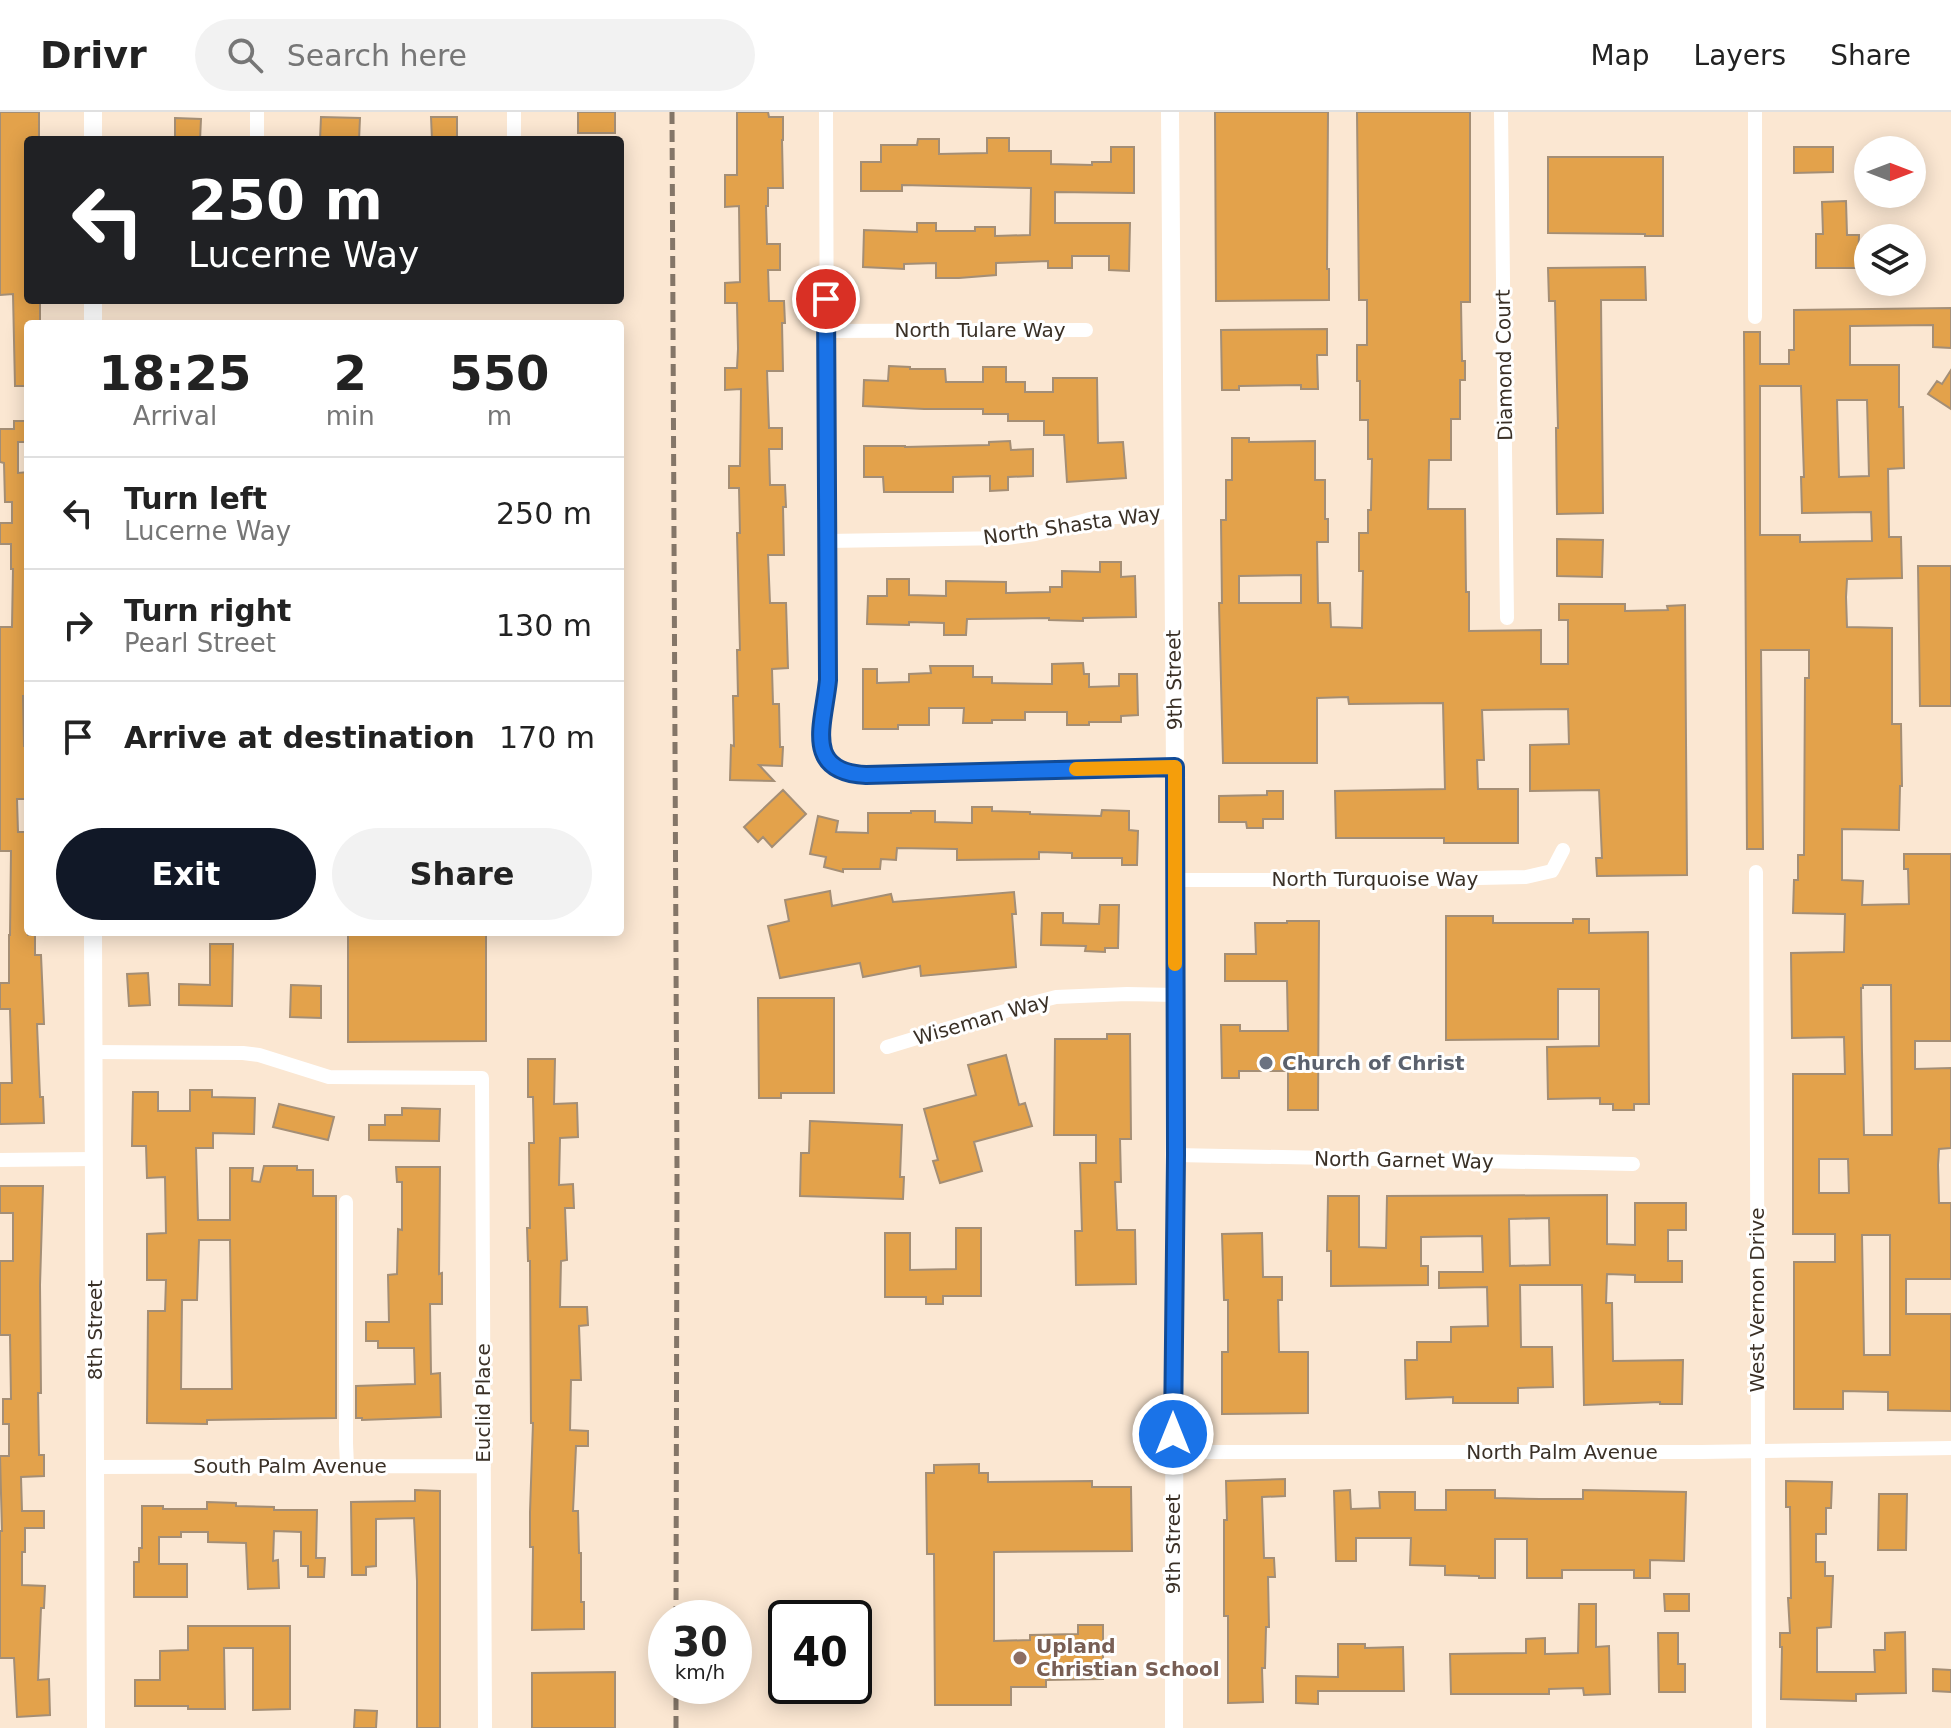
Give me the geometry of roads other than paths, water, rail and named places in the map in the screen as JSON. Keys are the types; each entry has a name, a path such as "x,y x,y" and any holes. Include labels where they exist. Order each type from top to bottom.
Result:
{"street":[{"path":"93,112 93,136"},
{"path":"257,112 257,136"},
{"path":"514,112 514,136"},
{"path":"826,112 828,680 821,739 823,749 832,765 840,770 866,775 1175,767"},
{"name":"9th Street","path":"1170,112 1176,1155 1174,1728"},
{"name":"Diamond Court","path":"1501,112 1507,618"},
{"path":"1755,112 1755,317"},
{"name":"North Tulare Way","path":"826,331 1086,330"},
{"name":"North Shasta Way","path":"828,541 1007,538 1094,518 1172,511"},
{"name":"North Turquoise Way","path":"1174,880 1526,877 1552,871 1563,850"},
{"name":"West Vernon Drive","path":"1756,872 1759,1728"},
{"name":"8th Street","path":"93,936 96,1728"},
{"name":"Wiseman Way","path":"887,1047 1056,997 1175,995"},
{"name":"Euclid Place","path":"93,1052 243,1053 329,1077 482,1078 485,1728"},
{"name":"North Garnet Way","path":"1176,1155 1633,1164"},
{"path":"0,1160 93,1159"},
{"path":"346,1202 347,1466"},
{"name":"North Palm Avenue","path":"1173,1457 1200,1452 1951,1448"},
{"name":"South Palm Avenue","path":"96,1467 484,1466"}],"railway":[{"path":"672,112 676,1600"},
{"path":"676,1704 676,1728"}],"place":[{"name":"Church of Christ","path":"1266,1063"},
{"name":"Upland Christian School","path":"1020,1658"}]}
